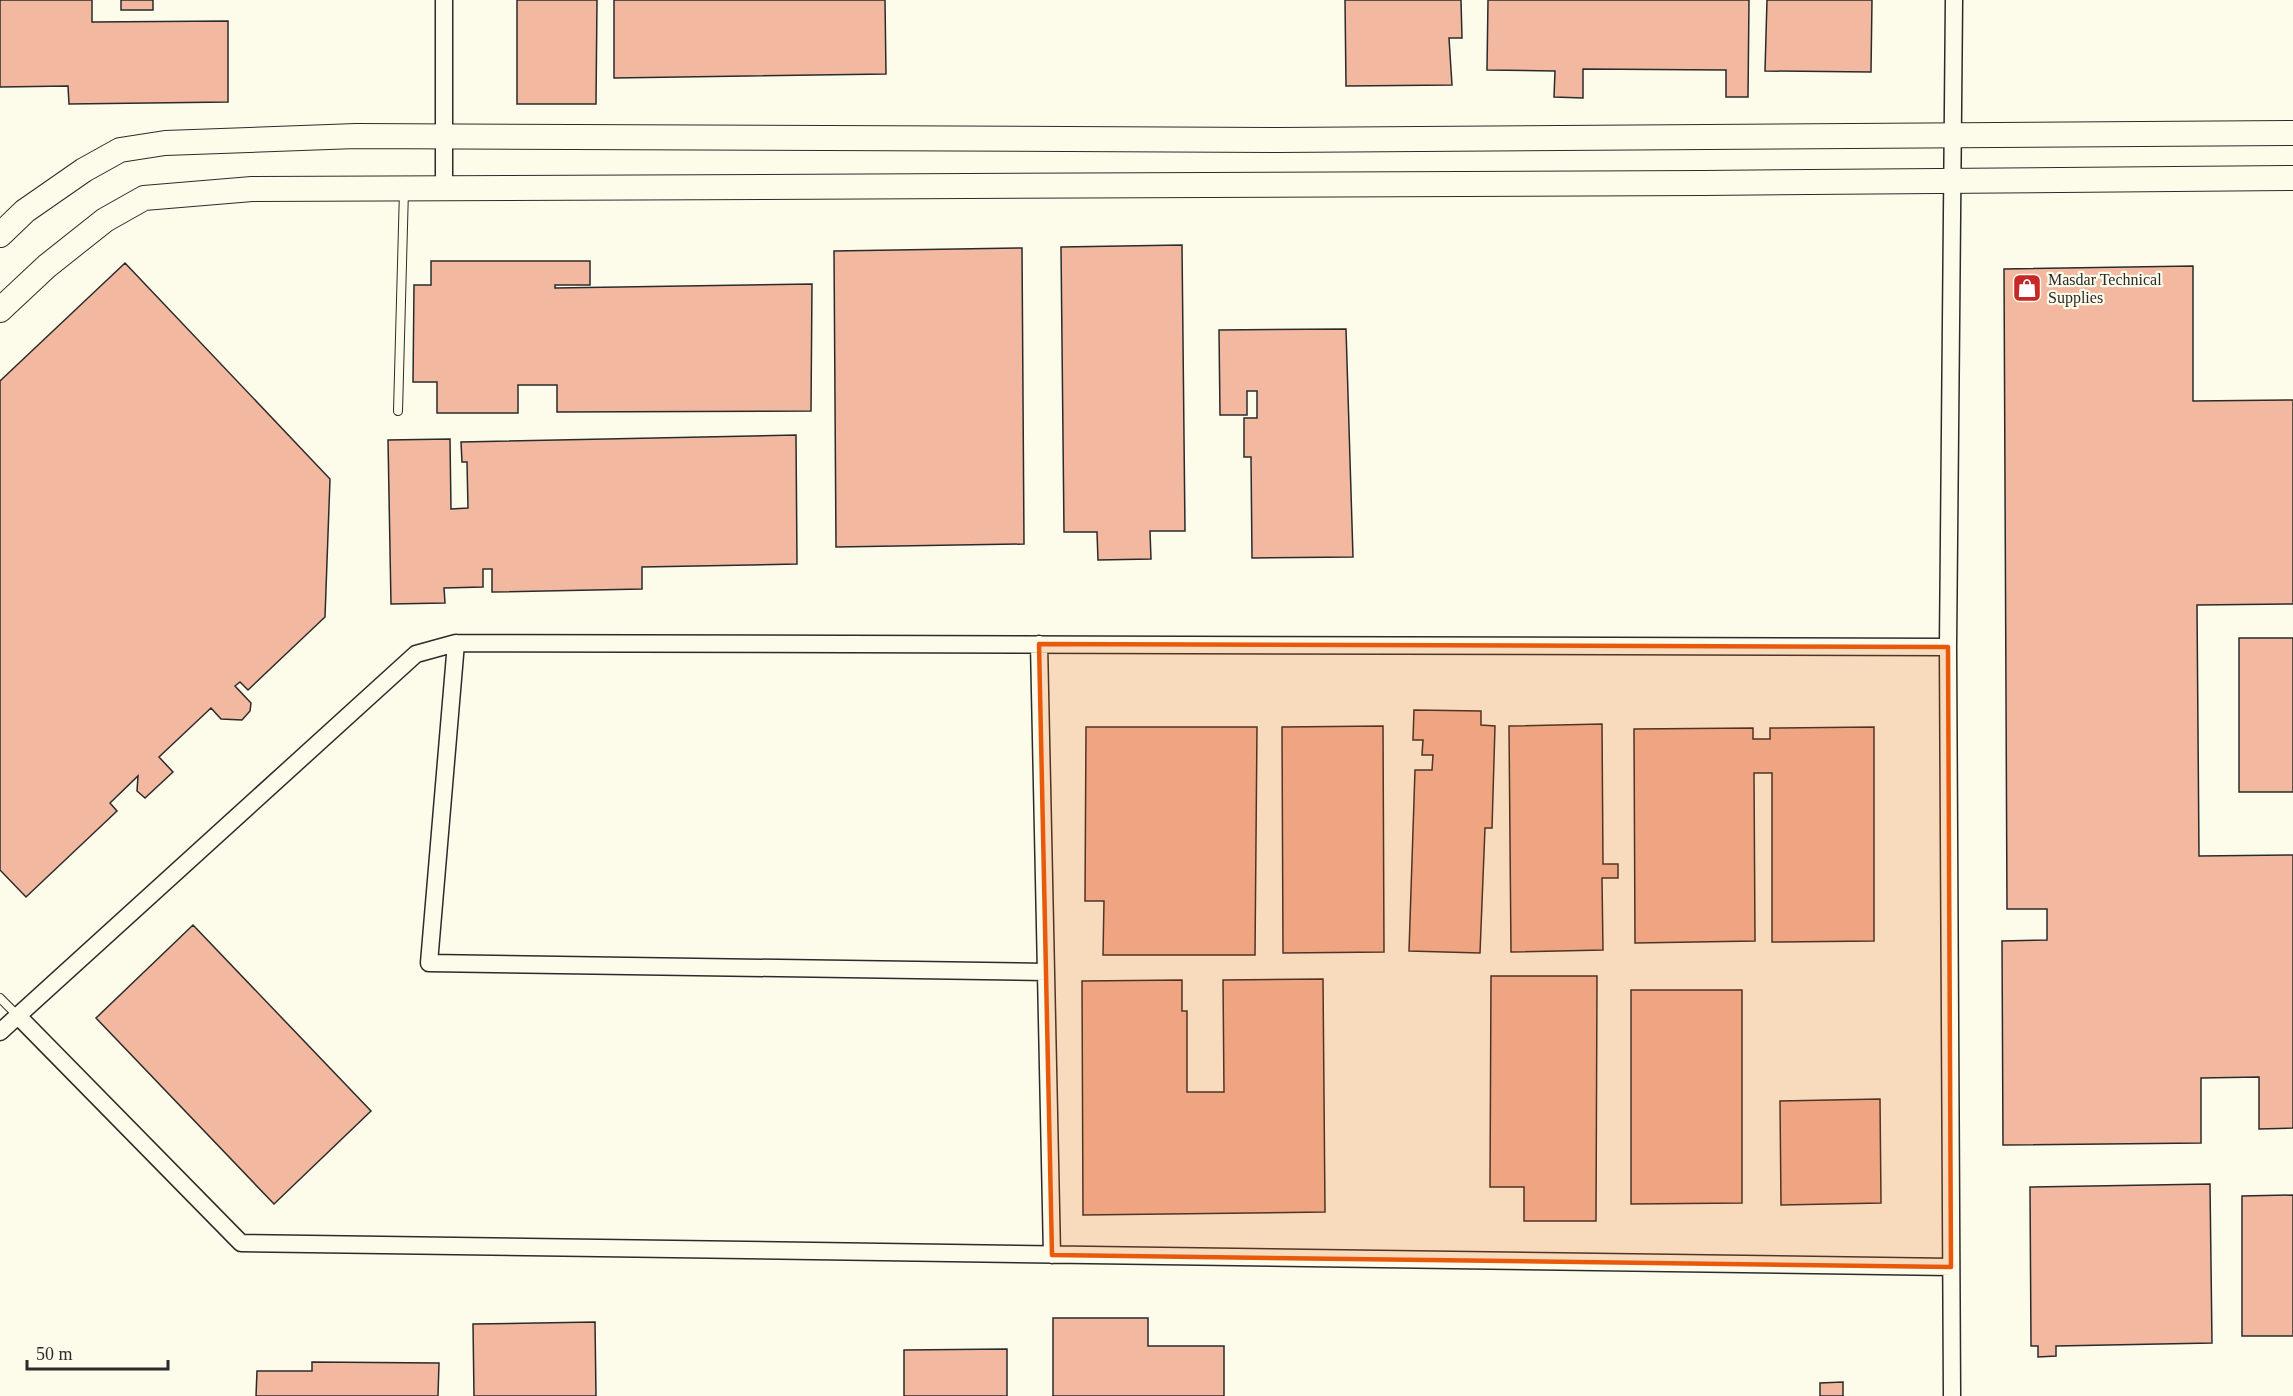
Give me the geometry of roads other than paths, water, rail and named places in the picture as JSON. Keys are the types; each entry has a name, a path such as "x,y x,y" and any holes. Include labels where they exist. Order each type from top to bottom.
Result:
{"main road":[{"path":"0,235 25,211 84,170 120,150 165,143 356,136 1266,140 2293,133"},
{"path":"0,310 47,266 97,227 144,198 252,189 404,190 2293,178"}],"street":[{"path":"444,0 444,188"},
{"path":"1952,1396 1948,647 1954,0"},
{"path":"0,1032 416,654 456,643 1948,647"},
{"path":"456,643 429,963 1046,972"},
{"path":"1039,644 1052,1255"},
{"path":"17,1016 241,1244 1951,1268"}],"lane":[{"path":"398,411 404,190"},
{"path":"0,998 17,1016"}],"place":[{"name":"Masdar Technical Supplies","path":"2027,288"}]}
